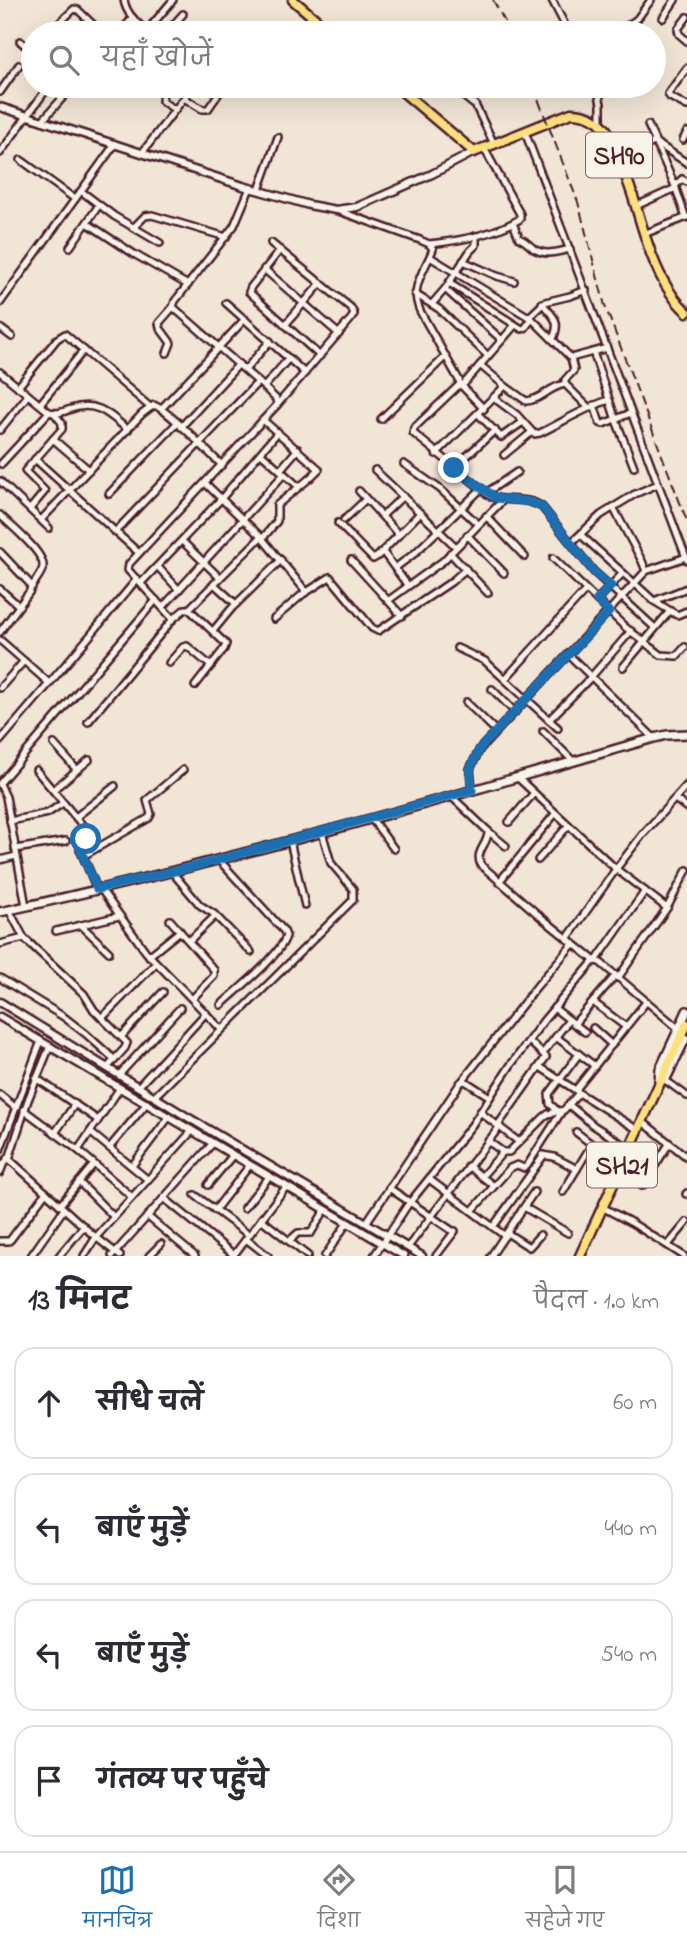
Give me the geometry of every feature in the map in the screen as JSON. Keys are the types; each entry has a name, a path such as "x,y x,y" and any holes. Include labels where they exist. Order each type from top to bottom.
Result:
{"main road":[{"path":"293,0 318,21"},
{"path":"410,98 474,152"},
{"name":"SH90","path":"474,152 571,113 587,115 601,123 612,137 643,235 657,267 677,302 687,313"},
{"path":"4,911 219,860 653,738 687,734"},
{"path":"683,1027 687,1011"},
{"name":"SH21","path":"580,1256 662,1080 683,1027"}],"street":[{"path":"156,21 173,0"},
{"path":"552,0 563,21"},
{"path":"634,21 650,0"},
{"path":"663,18 675,0"},
{"path":"123,1 136,21"},
{"path":"62,21 74,9 89,21"},
{"path":"177,21 183,14"},
{"path":"130,21 133,18"},
{"path":"687,18 678,29 679,34 687,41"},
{"path":"0,92 19,65"},
{"path":"687,68 668,94 687,106"},
{"path":"0,153 39,98"},
{"path":"42,121 62,98"},
{"path":"162,98 162,101 175,110"},
{"path":"142,153 184,98 202,109 208,109 216,98"},
{"path":"466,98 476,106"},
{"path":"472,98 494,144"},
{"path":"600,98 601,123"},
{"path":"0,107 250,188 336,210 429,244 476,236 520,219 520,214 484,148"},
{"path":"643,235 686,218 648,125"},
{"path":"472,790 472,762 480,748 646,571 686,558 525,132"},
{"path":"683,140 687,132"},
{"path":"259,190 278,137"},
{"path":"619,156 655,142"},
{"path":"655,142 687,163"},
{"path":"0,303 115,144"},
{"path":"336,210 357,207 474,152"},
{"path":"21,160 75,198"},
{"path":"636,206 675,187 686,178"},
{"path":"167,353 171,343 159,323 234,226 250,188"},
{"path":"80,191 160,243"},
{"path":"70,247 99,205"},
{"path":"134,228 145,216 152,215 226,237"},
{"path":"87,223 188,285"},
{"path":"513,223 519,239 528,242 534,249 549,253 570,249"},
{"path":"432,304 476,245 476,236"},
{"path":"173,619 128,567 277,405 353,317 353,310 271,243"},
{"path":"429,244 433,249 419,277 415,294 420,311 461,385 484,408"},
{"path":"280,250 249,292 320,356"},
{"path":"430,257 530,318 553,339 571,358 574,370 565,380 565,384"},
{"path":"463,261 514,281"},
{"path":"264,270 339,334"},
{"path":"285,325 321,283"},
{"path":"447,286 524,329 542,303 586,290"},
{"path":"447,286 502,340"},
{"path":"415,294 432,304 488,356"},
{"path":"226,303 305,373"},
{"path":"542,303 558,325 553,339"},
{"path":"173,307 264,387 276,399 277,405"},
{"path":"161,409 244,319"},
{"path":"515,325 461,385 413,431 436,454 483,491 503,500 537,503 545,509 594,572 655,628"},
{"path":"0,328 12,337"},
{"path":"19,387 63,334 68,335 150,407"},
{"path":"245,370 271,341"},
{"path":"571,358 607,348"},
{"path":"40,404 84,350"},
{"path":"593,352 634,467"},
{"path":"381,419 446,356"},
{"path":"264,387 289,358"},
{"path":"109,494 239,364"},
{"path":"480,365 523,400 537,399 553,387 565,384"},
{"path":"0,372 51,412 63,426 25,471 45,491 30,509"},
{"path":"115,532 258,382"},
{"path":"565,384 591,406 600,423 606,424 631,413"},
{"path":"436,454 505,387"},
{"path":"0,430 28,395"},
{"path":"494,398 517,415 532,432 540,433 591,406 609,400"},
{"path":"41,520 154,405 222,465"},
{"path":"51,412 60,413 78,407 100,408 128,430"},
{"path":"1,464 51,412"},
{"path":"478,414 503,437 523,422"},
{"path":"88,722 173,619 184,609 189,609 277,521 276,506 319,469 263,420"},
{"path":"454,468 495,430"},
{"path":"0,741 139,581 158,567 278,432"},
{"path":"504,455 532,432"},
{"path":"53,439 89,470"},
{"path":"163,607 243,521 298,449"},
{"path":"261,453 299,487"},
{"path":"35,459 139,553"},
{"path":"404,464 433,483 478,524"},
{"path":"375,470 456,547"},
{"path":"395,568 419,549 460,507 517,472"},
{"path":"0,481 49,528"},
{"path":"205,483 262,538 305,593"},
{"path":"572,542 601,514 658,484"},
{"path":"359,491 399,535"},
{"path":"382,516 402,496"},
{"path":"366,499 341,522 371,558 376,558 383,552 420,513"},
{"path":"389,600 437,566 503,500"},
{"path":"613,507 646,571"},
{"path":"0,515 30,544 42,561 42,569 32,588 0,632"},
{"path":"486,516 525,558"},
{"path":"467,535 504,573"},
{"path":"580,535 654,601 677,615 687,611"},
{"path":"181,541 220,578"},
{"path":"0,552 29,580 32,588"},
{"path":"383,552 408,586"},
{"path":"450,553 488,593"},
{"path":"553,558 631,632 664,656 677,656 685,647"},
{"path":"213,631 281,560"},
{"path":"351,561 402,616"},
{"path":"158,567 179,590"},
{"path":"274,620 305,593 330,578 375,631 381,631 466,569"},
{"path":"597,600 623,573"},
{"path":"214,584 236,604"},
{"path":"654,601 687,588"},
{"path":"0,589 19,606"},
{"path":"505,679 586,590"},
{"path":"26,906 8,803 5,790 0,784 156,600"},
{"path":"189,609 225,642 226,647 195,686"},
{"path":"623,667 670,611"},
{"path":"549,720 631,632"},
{"path":"0,640 49,683"},
{"path":"169,663 187,646 211,666"},
{"path":"457,649 485,661 558,728"},
{"path":"569,655 653,738"},
{"path":"0,688 24,661"},
{"path":"492,689 515,712"},
{"path":"466,702 496,732"},
{"path":"543,730 573,761"},
{"path":"54,744 77,770"},
{"path":"53,790 89,760"},
{"path":"36,770 89,835 80,847 99,889 149,956 221,1029"},
{"path":"83,856 149,818 151,811 147,800 183,770"},
{"path":"517,777 616,869 667,908"},
{"path":"366,1223 463,1081 570,941 616,869 687,785"},
{"path":"76,817 115,786"},
{"path":"509,822 534,793"},
{"path":"451,796 506,846"},
{"path":"674,799 687,808"},
{"path":"0,809 8,803"},
{"path":"10,821 48,813 63,803"},
{"path":"499,882 555,814"},
{"path":"371,818 394,849"},
{"path":"538,860 568,826"},
{"path":"488,831 478,860 486,871 646,1002 683,1027"},
{"path":"154,1097 353,900 353,889 331,863 322,832"},
{"path":"0,860 16,853 66,841"},
{"path":"290,841 305,906"},
{"path":"219,860 286,936 284,943 270,959 221,1005"},
{"path":"172,872 200,905 251,952"},
{"path":"543,1052 617,977 667,908 686,873"},
{"path":"374,1256 529,1041 596,961 645,891"},
{"path":"4,911 24,937 84,994 92,1007 127,1045 107,1068"},
{"path":"56,932 119,916"},
{"path":"189,941 215,916"},
{"path":"170,920 212,967 215,974 192,999"},
{"path":"81,925 109,952"},
{"path":"149,956 180,931"},
{"path":"0,944 24,937"},
{"path":"102,1018 156,963"},
{"path":"0,978 64,1017 115,1060"},
{"path":"121,1037 163,992"},
{"path":"0,1002 366,1223 404,1256"},
{"path":"593,1002 626,1027"},
{"path":"472,1211 514,1165 525,1168 561,1111 578,1092 577,1088 646,1002"},
{"path":"119,1075 180,1008"},
{"path":"554,1008 585,1032"},
{"path":"138,1087 206,1013"},
{"path":"0,1017 347,1223 422,1256"},
{"path":"593,1028 612,1045"},
{"path":"556,1037 595,1066"},
{"path":"687,1038 662,1080 687,1096"},
{"path":"0,1150 41,1041"},
{"path":"408,1248 488,1141 546,1057 529,1041"},
{"path":"0,1173 9,1157 24,1110 50,1046"},
{"path":"561,1111 550,1104 549,1097 579,1054"},
{"path":"540,1067 687,1157"},
{"path":"36,1078 98,1120"},
{"path":"463,1081 490,1097"},
{"path":"78,1150 120,1088"},
{"path":"0,1096 16,1108"},
{"path":"110,1147 147,1103"},
{"path":"55,1133 75,1104"},
{"path":"569,1105 593,1125 630,1149"},
{"path":"24,1110 78,1150 132,1197"},
{"path":"488,1141 503,1152 509,1152 544,1117 561,1111"},
{"path":"480,1112 519,1142"},
{"path":"132,1166 169,1117"},
{"path":"0,1130 6,1135"},
{"path":"84,1256 96,1237 192,1130"},
{"path":"90,1132 147,1179"},
{"path":"576,1132 622,1165"},
{"path":"9,1157 10,1161 116,1255 213,1143"},
{"path":"563,1192 592,1144"},
{"path":"642,1186 669,1144"},
{"path":"482,1176 503,1152"},
{"path":"536,1152 576,1168"},
{"path":"208,1185 233,1155"},
{"path":"493,1227 544,1155"},
{"path":"31,1256 79,1182 94,1164"},
{"path":"215,1210 250,1166"},
{"path":"468,1166 494,1186"},
{"path":"244,1208 269,1177"},
{"path":"429,1178 493,1227 529,1247 540,1235"},
{"path":"79,1182 114,1217"},
{"path":"164,1198 234,1255 286,1187"},
{"path":"389,1188 455,1231 436,1256"},
{"path":"0,1241 11,1239 46,1192"},
{"path":"491,1256 534,1192"},
{"path":"195,1195 268,1256"},
{"path":"524,1207 568,1233"},
{"path":"602,1207 684,1256"},
{"path":"289,1241 298,1233 311,1233 325,1210"},
{"path":"147,1216 195,1256"},
{"path":"261,1219 308,1256"},
{"path":"326,1256 347,1223"},
{"path":"668,1245 687,1223"},
{"path":"60,1256 84,1226"},
{"path":"151,1255 161,1244"}],"railway":[{"path":"493,0 504,21"},
{"path":"538,98 578,202 605,306 687,521"}],"route":[{"path":"86,839 80,849 97,889 196,866 472,790 470,769 480,748 609,612 597,600 611,586 594,572 572,542 537,503 496,498 454,468"}]}
